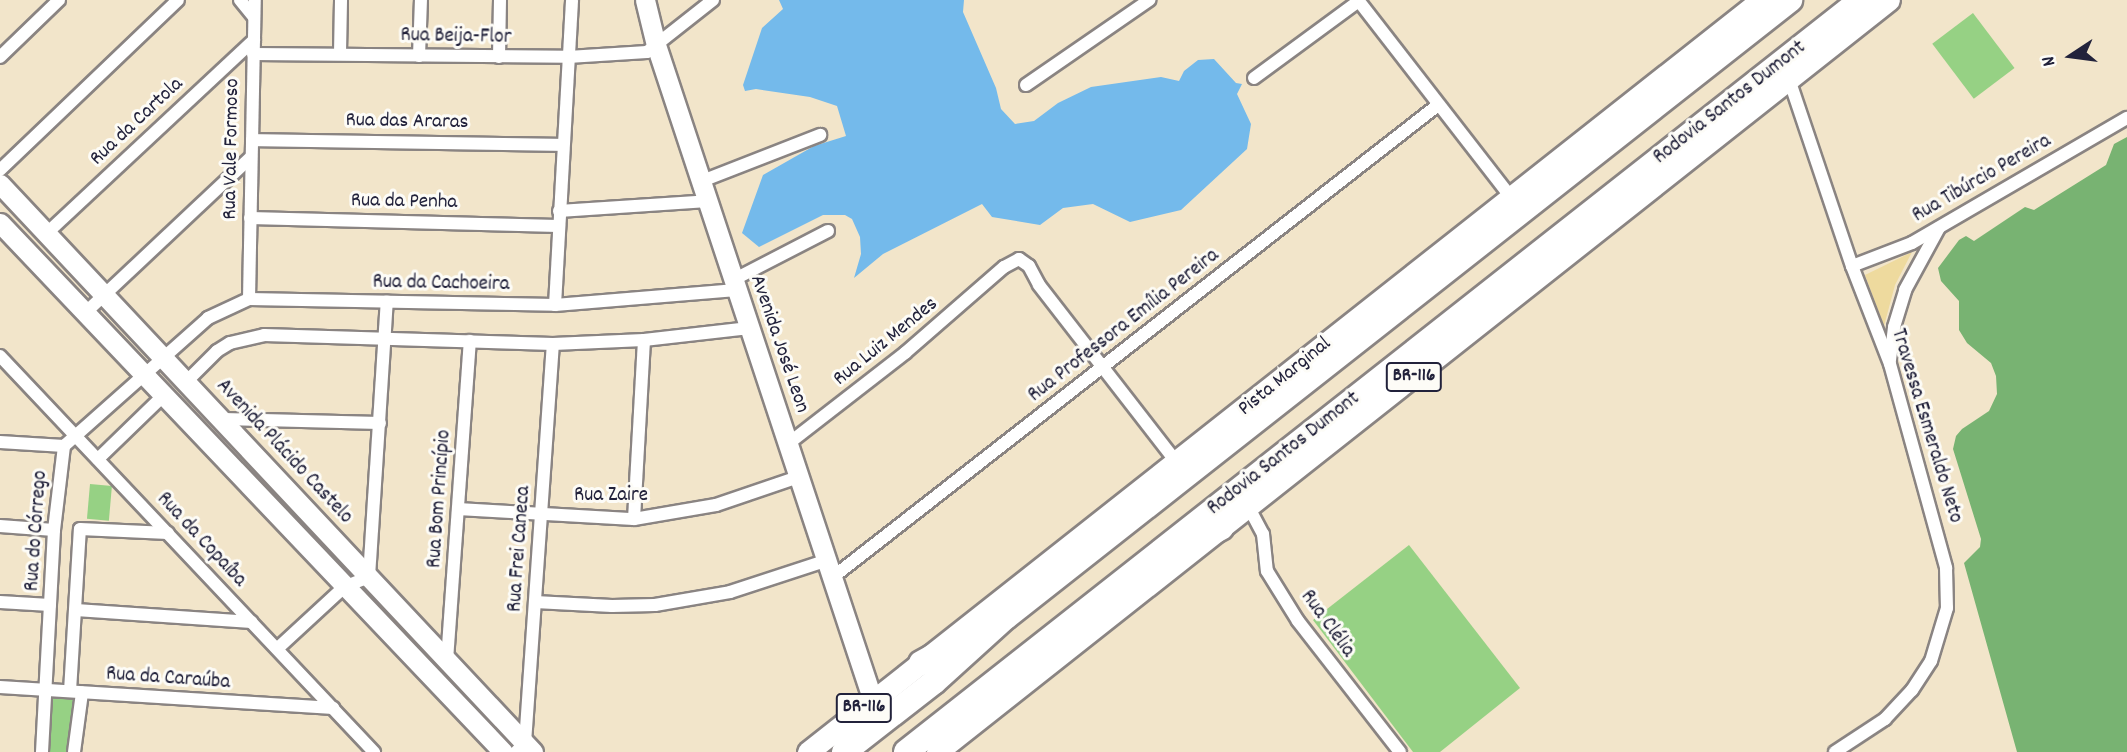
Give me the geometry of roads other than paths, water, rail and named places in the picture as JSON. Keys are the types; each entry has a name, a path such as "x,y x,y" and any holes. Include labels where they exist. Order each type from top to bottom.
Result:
{"highway":[{"name":"Rodovia Santos Dumont","path":"845,752 934,682 1006,617 1790,0"},
{"name":"Rodovia Santos Dumont","path":"906,752 1861,0"},
{"path":"1111,590 1220,527"},
{"path":"921,663 1006,617"}],"main road":[{"name":"Pista Marginal","path":"808,752 1761,0"},
{"name":"BR-116","path":"937,752 1889,0"}],"street":[{"path":"0,57 60,0"},
{"path":"0,170 178,0"},
{"path":"240,0 254,17"},
{"name":"Rua Vale Formoso","path":"249,299 255,0"},
{"path":"340,53 341,0"},
{"path":"419,56 421,0"},
{"path":"499,57 500,0"},
{"path":"555,305 572,0"},
{"name":"Avenida José Leon","path":"645,0 656,45 873,701"},
{"path":"656,45 713,0"},
{"path":"1026,85 1149,0"},
{"path":"1254,78 1358,1 1511,197"},
{"name":"Rua da Cartola","path":"47,233 254,40"},
{"name":"Rua Beija-Flor","path":"253,54 568,57 647,52 656,45"},
{"name":"Travessa Esmeraldo Neto","path":"1789,79 1852,266 1890,364 1944,554 1947,608 1931,661 1912,690 1885,719 1835,752"},
{"name":"Rua Professora Emília Pereira","path":"535,602 612,606 655,604 730,592 831,568 1102,368 1438,105"},
{"name":"Rua Tibúrcio Pereira","path":"1852,266 1912,243 2127,118"},
{"path":"702,181 821,135"},
{"name":"Rua das Araras","path":"252,139 562,145"},
{"path":"85,313 250,158"},
{"name":"Avenida Plácido Castelo","path":"0,184 447,660 525,749"},
{"path":"559,211 708,201"},
{"name":"Rua da Penha","path":"250,218 558,226"},
{"path":"0,223 503,752"},
{"path":"1890,364 1894,327 1905,290 1941,225"},
{"path":"175,370 246,338 264,335 386,334 553,344 644,340 741,303 828,231"},
{"name":"Rua Luiz Mendes","path":"789,443 905,354 1004,267 1017,260 1024,260 1039,285 1102,368"},
{"name":"Rua da Cachoeira","path":"175,370 208,318 249,299 387,304 741,303"},
{"path":"278,648 344,587 369,577 387,304"},
{"path":"634,519 644,340"},
{"name":"Rua Bom Princípio","path":"447,660 470,341"},
{"name":"Rua Frei Caneca","path":"525,749 553,344"},
{"name":"Rua da Copaíba","path":"1,358 374,752"},
{"path":"1102,368 1177,463"},
{"name":"Rua do Córrego","path":"42,752 48,690 54,530 64,446 80,440 175,370"},
{"name":"Rua do Córrego","path":"97,457 153,385"},
{"path":"222,419 380,423"},
{"path":"0,442 64,446"},
{"name":"Rua Zaire","path":"458,509 634,519 716,505 800,476"},
{"name":"Rua Clélia","path":"1248,506 1263,534 1267,571 1298,621 1400,752"},
{"path":"0,526 54,530"},
{"name":"Rua do Córrego","path":"74,752 73,692 80,529 168,533"},
{"path":"0,603 50,606"},
{"path":"76,610 252,622"},
{"name":"Rua da Caraúba","path":"0,687 333,708"}],"water":[{"path":"779,0 964,0 963,12 996,88 1001,109 1015,124 1034,121 1058,103 1091,87 1161,77 1179,81 1184,71 1198,60 1214,59 1236,83 1242,84 1237,94 1251,124 1247,149 1181,210 1130,222 1093,204 1063,208 1040,225 992,217 982,204 883,254 854,278 861,254 860,237 852,219 845,215 823,215 759,247 742,233 763,175 814,146 846,136 837,106 810,97 756,89 745,91 743,85 762,28 783,9"}]}
